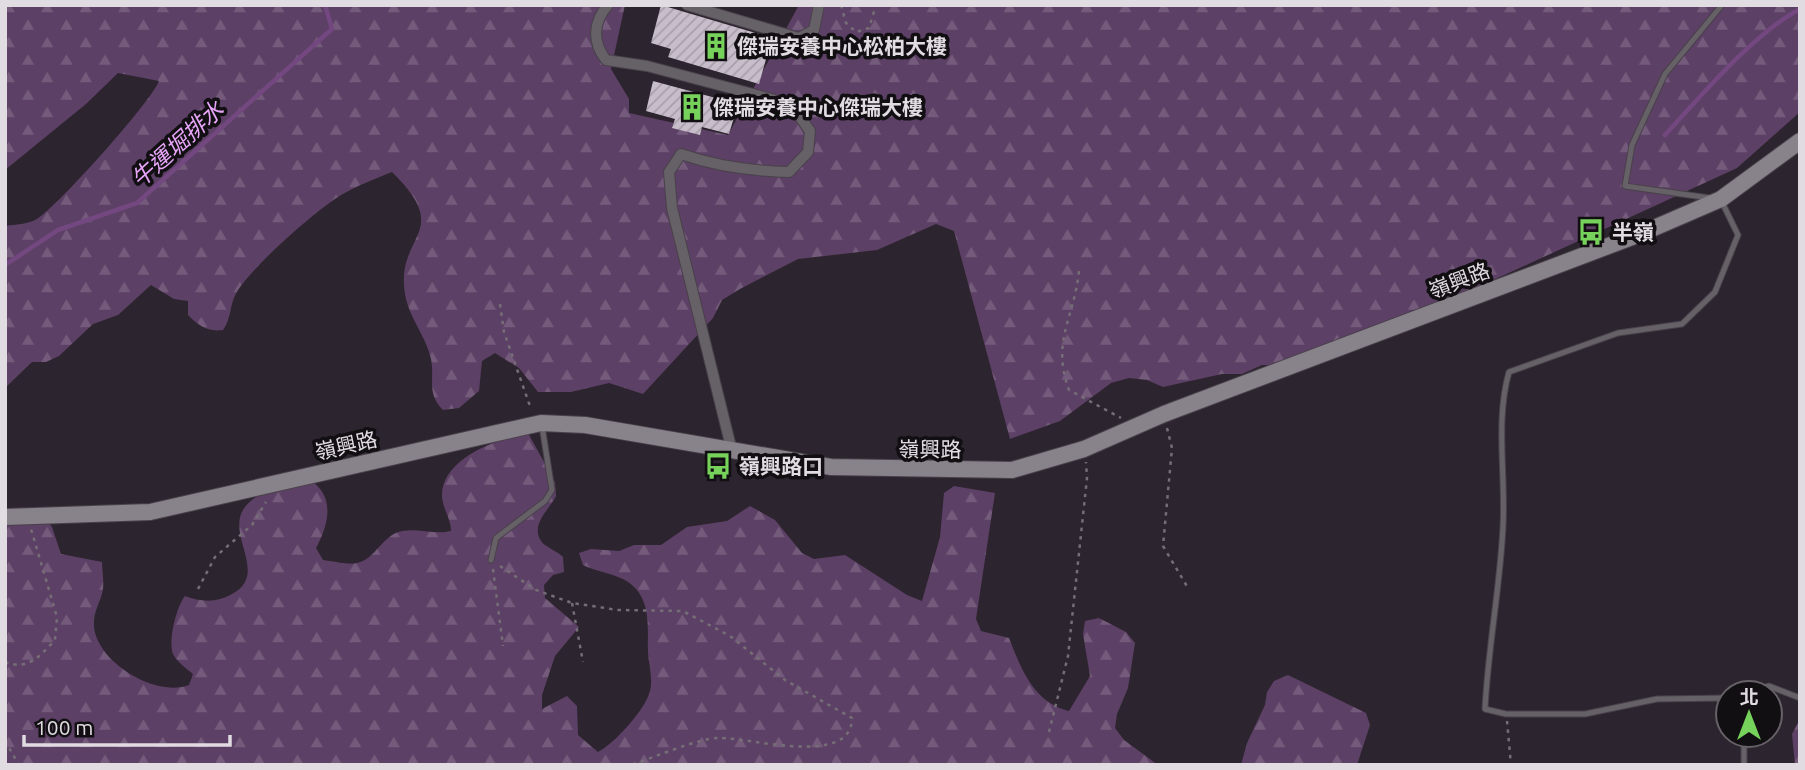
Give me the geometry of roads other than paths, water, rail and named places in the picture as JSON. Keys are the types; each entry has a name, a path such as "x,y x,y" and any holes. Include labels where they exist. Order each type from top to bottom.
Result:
{"main road":[{"name":"嶺興路","path":"5,517 87,517 150,512 541,423 585,425 831,467 941,471 1012,470 1084,449 1164,414 1640,234 1721,199 1800,141"}],"street":[{"path":"608,5 598,17 596,36 600,52 606,60 647,66 772,99 798,114 810,131 808,152 789,172 759,171 704,162 681,154 669,172 672,208 732,451"},
{"path":"687,5 799,38 814,30 819,5"}],"lane":[{"path":"1714,698 1657,699 1585,715 1506,715 1485,709 1487,672 1501,568 1505,489 1501,400 1509,372 1618,333 1682,324 1716,292 1738,235 1721,199 1625,186 1632,145 1665,74 1722,5"},
{"path":"491,560 496,538 545,501 552,490 541,423"}],"waterway":[{"name":"牛運堀排水","path":"5,265 58,230 137,203 332,29 325,5"},
{"path":"1665,135 1746,50 1782,20 1800,9"}],"place":[{"name":"傑瑞安養中心松柏大樓","path":"716,46"},
{"name":"傑瑞安養中心傑瑞大樓","path":"692,107"},
{"name":"半嶺","path":"1591,232"},
{"name":"嶺興路口","path":"718,466"}]}
